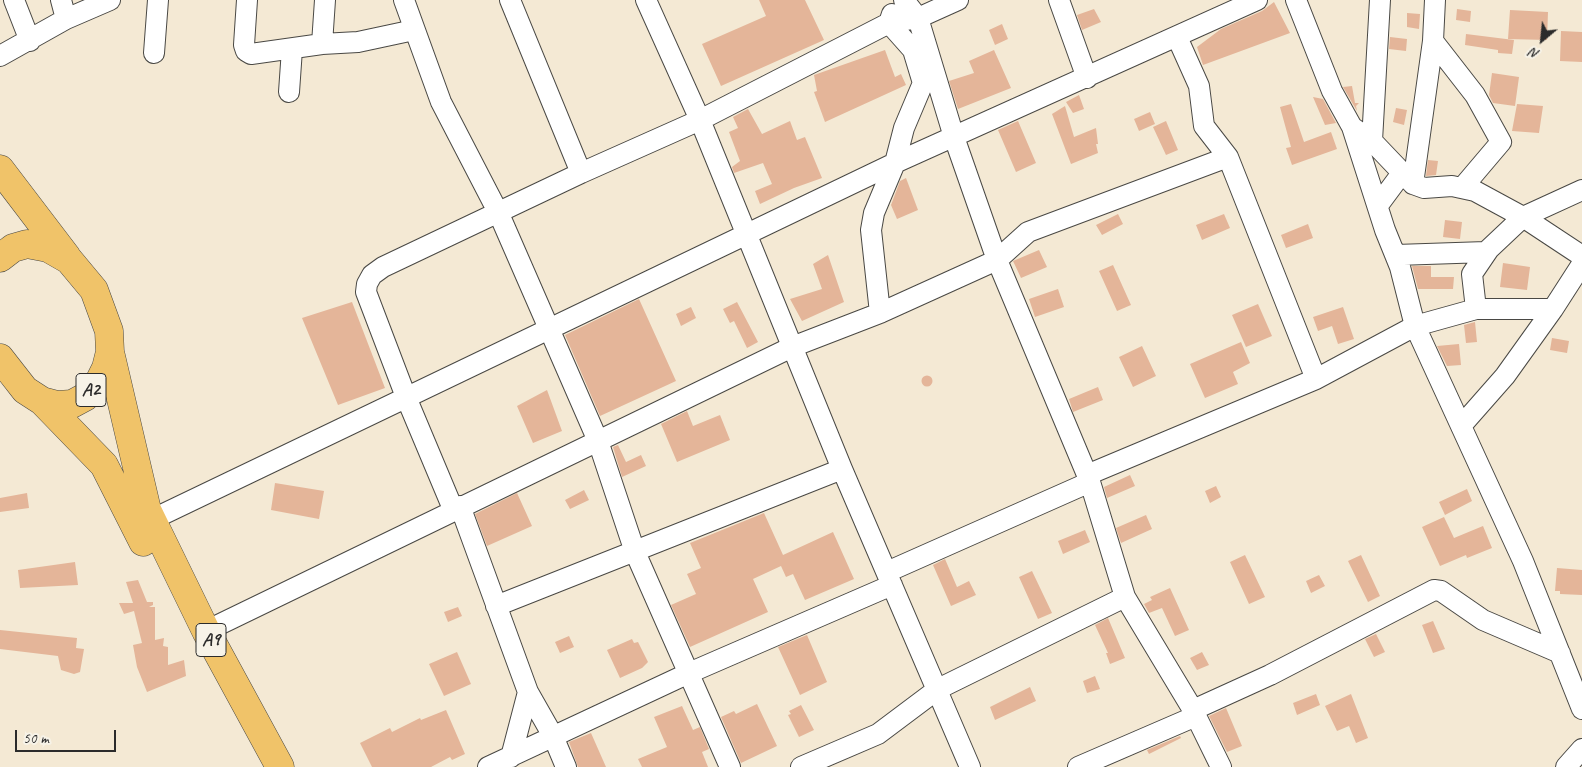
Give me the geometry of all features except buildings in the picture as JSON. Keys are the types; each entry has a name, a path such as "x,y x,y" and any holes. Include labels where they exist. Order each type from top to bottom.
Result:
{"highway":[{"name":"A2","path":"0,169 94,290 108,331 110,352 106,368 98,384 85,397 72,404 57,405 22,391"},
{"name":"A2","path":"0,258 13,248 28,244 48,248 69,260"},
{"name":"A9","path":"110,352 129,441 151,520 206,630 280,767"},
{"path":"0,358 22,391"},
{"name":"A9","path":"22,391 104,465 191,638 260,767"}],"street":[{"path":"14,0 30,40"},
{"path":"61,0 66,20"},
{"path":"0,56 66,20 110,0"},
{"path":"154,53 158,0"},
{"path":"247,0 244,45 246,51 251,54 322,44 358,42 414,30"},
{"path":"322,44 325,0"},
{"path":"404,0 441,102 498,214 598,441 635,552 730,767"},
{"path":"510,0 582,173"},
{"path":"647,0 700,120 842,469 970,767"},
{"path":"889,23 895,0"},
{"path":"904,0 918,18 954,136 997,260 1088,478 1125,596 1195,713 1221,767"},
{"path":"566,767 553,736 528,692 496,606 456,508 406,398 366,292 366,284 372,275 383,266 700,120 889,23 918,18 958,0"},
{"path":"1059,0 1087,78"},
{"path":"151,520 747,236 895,163 1257,0"},
{"path":"1296,0 1332,91 1352,127 1379,204 1385,230 1396,255 1415,326 1524,561 1582,709"},
{"path":"1372,141 1380,0"},
{"path":"1379,204 1408,178 1433,41 1435,0"},
{"path":"880,313 870,230 874,213 895,163 904,128 923,83 913,50 889,23"},
{"path":"1177,37 1199,86 1204,126 1228,156 1316,379"},
{"path":"1433,41 1475,95 1501,142 1462,188"},
{"path":"289,92 292,49"},
{"path":"1352,127 1372,141 1408,178 1424,188 1452,186 1475,191 1523,217 1582,256"},
{"path":"206,630 792,347 880,313 997,260 1028,232 1228,156"},
{"path":"1476,309 1472,274 1486,252 1523,217 1582,190"},
{"path":"1396,255 1486,252"},
{"path":"1461,426 1505,376 1554,309 1582,264"},
{"path":"488,767 889,579 1088,478 1316,379 1415,326 1476,309 1554,309"},
{"path":"496,606 842,469"},
{"path":"1078,767 1195,713 1434,590 1441,591 1489,623 1560,653"},
{"path":"801,767 878,734 938,689 1125,596"},
{"path":"512,757 528,692"},
{"path":"1566,767 1582,749"}]}
